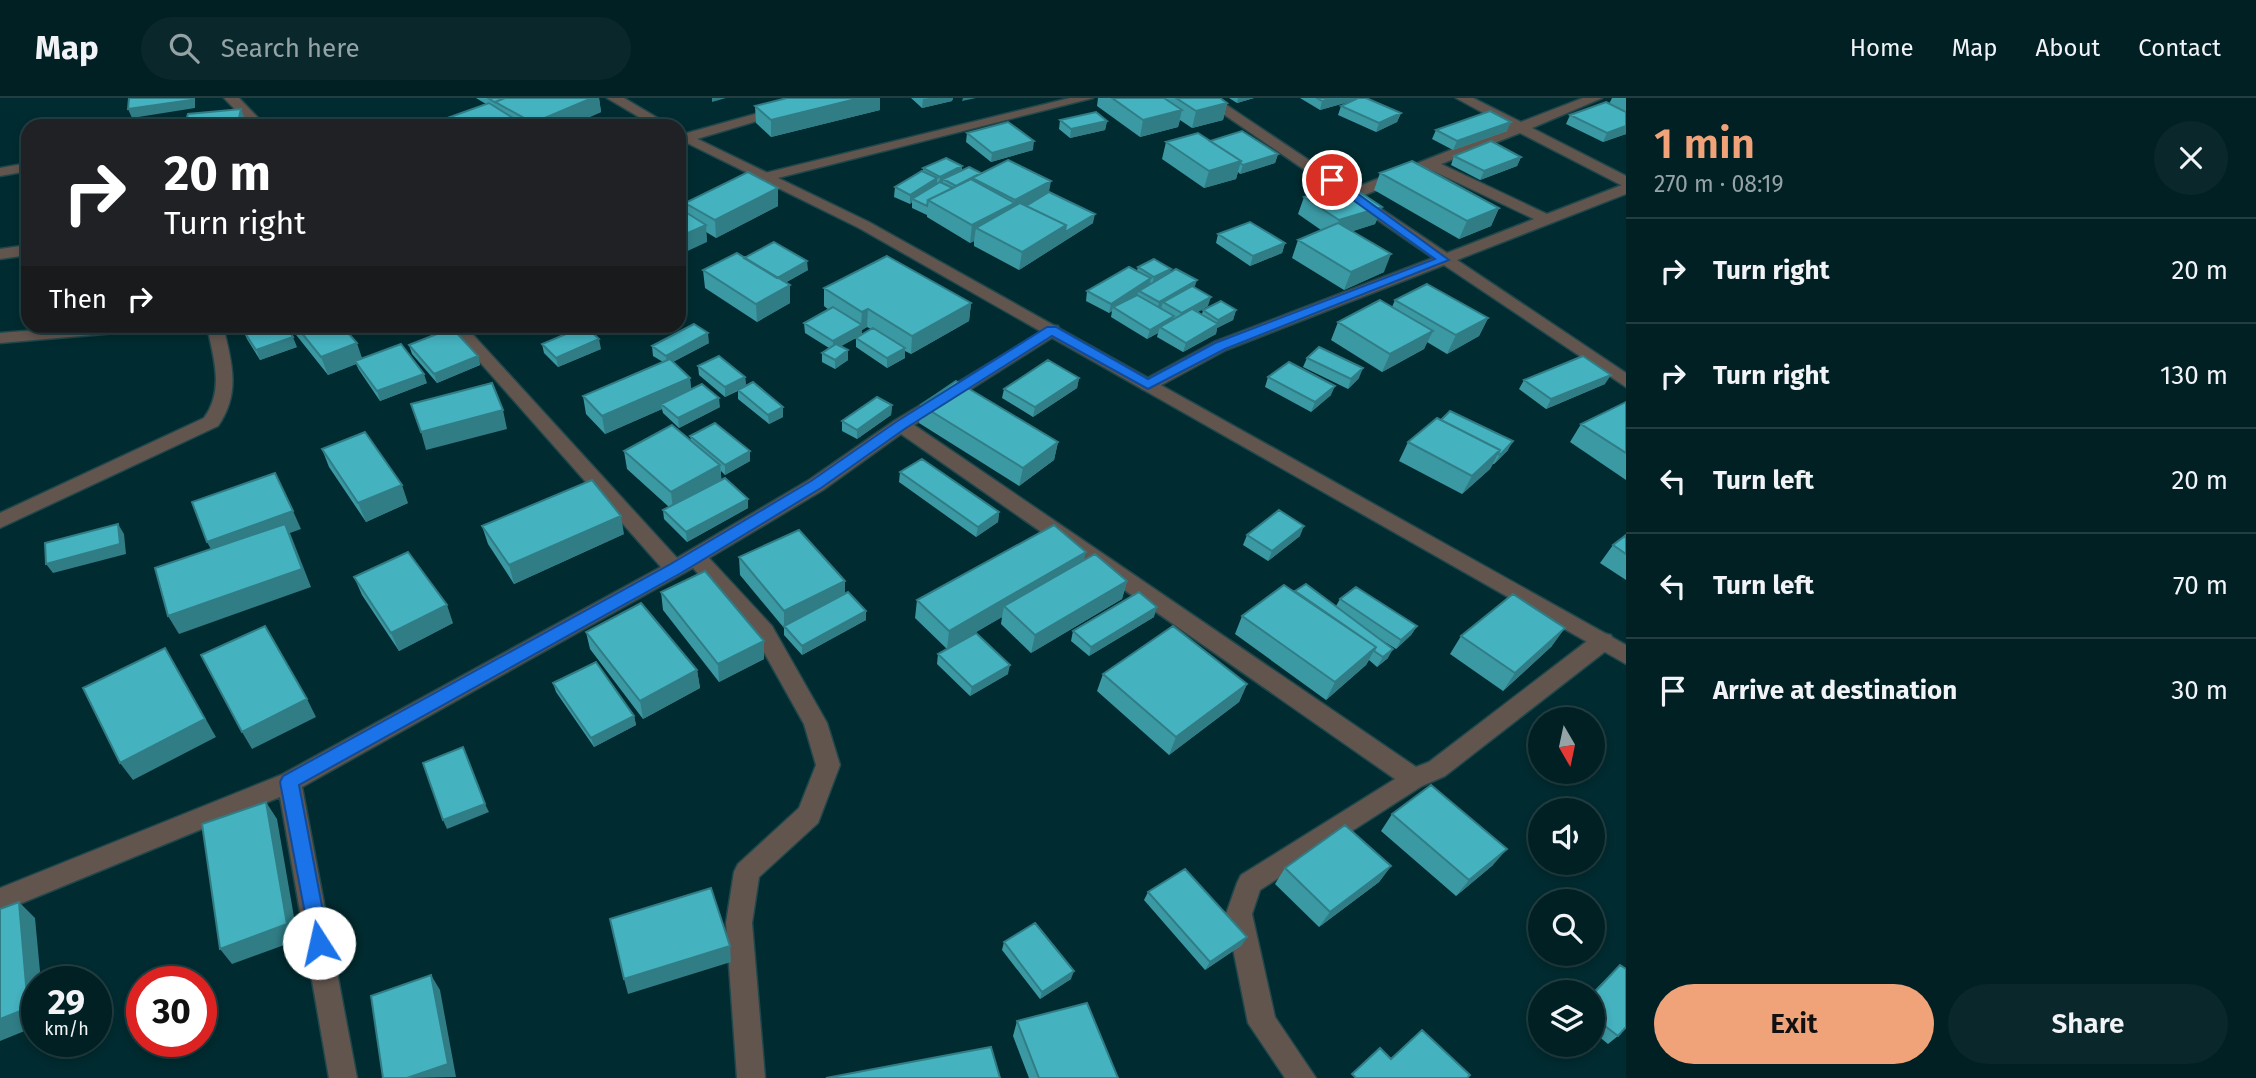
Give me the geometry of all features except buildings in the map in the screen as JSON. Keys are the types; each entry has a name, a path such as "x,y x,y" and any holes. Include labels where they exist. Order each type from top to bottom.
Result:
{"street":[{"path":"231,98 252,119"},
{"path":"614,98 652,119"},
{"path":"686,135 827,98"},
{"path":"766,177 1086,98"},
{"path":"1206,98 1353,194 1443,260 1626,381"},
{"path":"1463,98 1626,181"},
{"path":"1353,194 1595,98"},
{"path":"686,138 864,225 1626,655"},
{"path":"1430,163 1547,220"},
{"path":"0,172 21,168"},
{"path":"1148,385 1220,346 1626,190"},
{"path":"0,254 21,251"},
{"path":"0,900 289,782 685,562 816,485 901,425 1052,330"},
{"path":"0,338 58,333"},
{"path":"0,520 211,422 221,411 227,389 216,333"},
{"path":"463,333 685,562 764,632 815,723 828,765 808,815 747,872 739,923 751,1078"},
{"path":"901,425 1414,779"},
{"path":"1302,1078 1262,1023 1239,914 1250,883 1414,779 1437,769 1603,642"},
{"path":"289,782 343,1078"}],"route":[{"path":"319,943 289,782 675,569 816,485 901,425 1052,330 1148,385 1220,346 1443,260 1332,180"}]}
